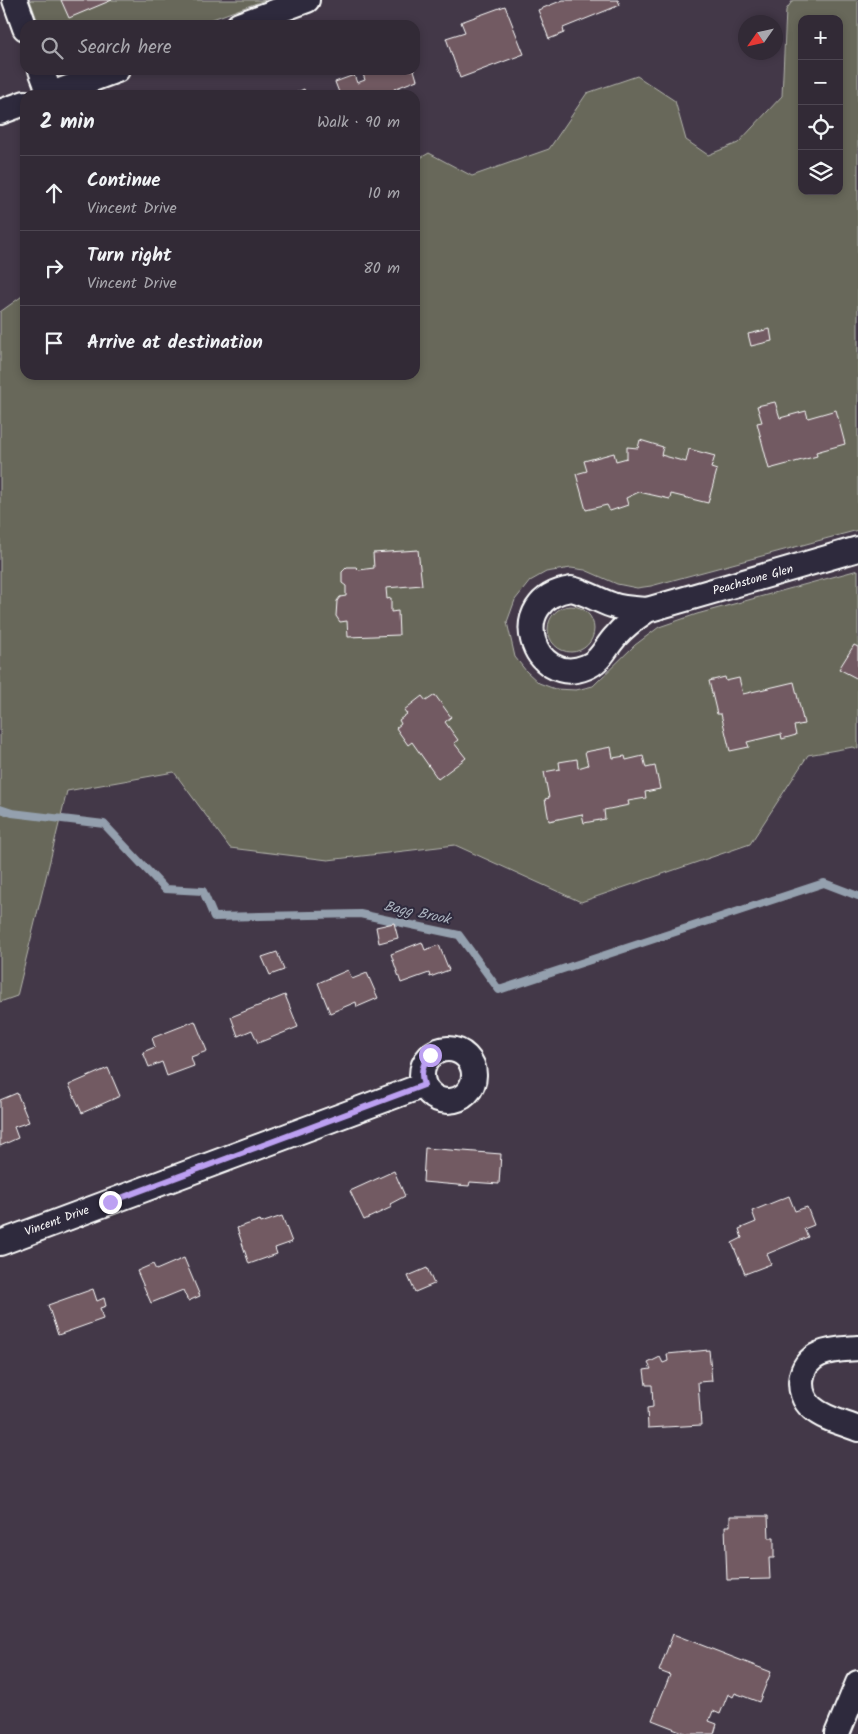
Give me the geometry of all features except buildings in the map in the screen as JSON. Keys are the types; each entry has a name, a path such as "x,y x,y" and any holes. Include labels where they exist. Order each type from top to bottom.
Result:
{"street":[{"path":"14,0 22,20"},
{"path":"253,20 307,0"},
{"path":"43,75 48,90"},
{"path":"63,90 104,75"},
{"path":"0,112 20,106"},
{"name":"Peachstone Glen","path":"647,610 623,628 601,657 586,667 577,670 558,668 542,657 532,641 532,622 538,605 562,590 580,590 612,605 647,610 858,549"},
{"name":"Vincent Drive","path":"0,1243 424,1085"},
{"path":"858,1348 826,1351 816,1356 805,1368 801,1384 803,1394 812,1408 821,1414 858,1429"},
{"path":"837,1734 858,1683"}],"green space":[{"path":"30,0 265,0 210,20 37,20"},
{"path":"793,0 858,0 858,530 651,586 637,588 617,584 585,570 571,568 546,572 530,581 515,600 507,622 515,657 526,671 539,683 555,689 576,690 593,686 635,645 659,627 697,614 858,570 858,749 853,747 808,755 750,844 581,902 455,845 328,860 230,848 174,772 67,791 17,996 0,1002 0,312 20,298 20,380 420,380 420,158 429,153 472,176 549,149 587,93 637,76 675,101 686,140 708,155 738,143 782,96 786,10"},
{"path":"571,606 584,610 590,616 594,629 590,642 584,648 571,652 558,648 552,642 548,629 552,616 558,610"}],"waterway":[{"name":"Bagg Brook","path":"0,809 12,813 104,824 165,889 203,891 214,917 360,914 459,935 499,990 824,883 858,896"}],"route":[{"path":"110,1202 424,1085 421,1072 430,1055"}]}
